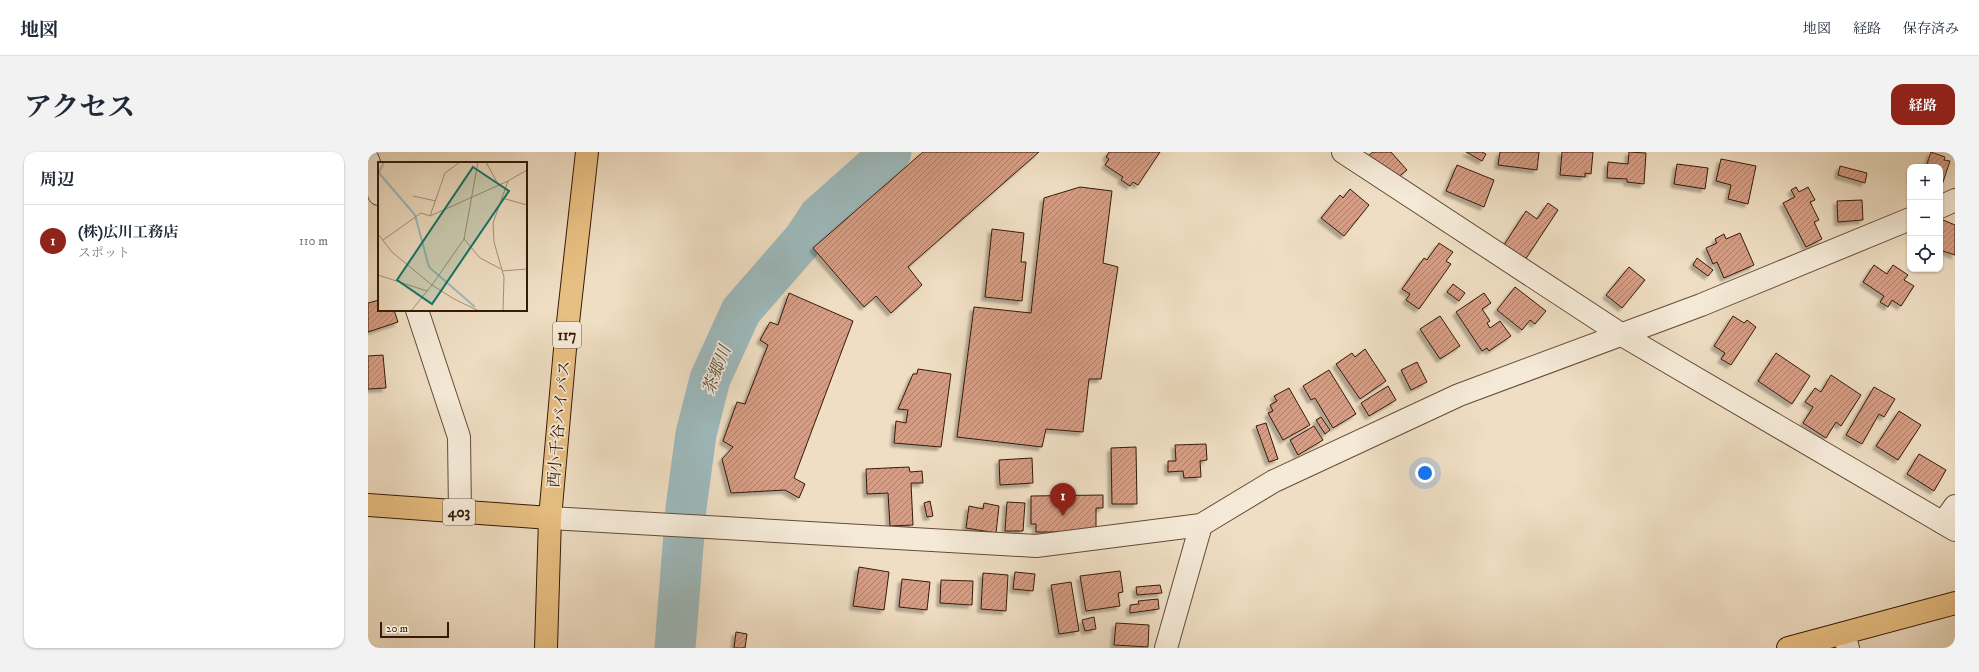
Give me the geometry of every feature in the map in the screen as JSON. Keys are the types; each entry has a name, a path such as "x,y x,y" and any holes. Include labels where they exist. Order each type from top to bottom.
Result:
{"main road":[{"name":"西小千谷バイパス","path":"546,648 550,518 565,349 586,152"},
{"name":"403","path":"368,505 550,518"},
{"path":"1788,648 1846,641 1955,603"}],"street":[{"path":"1343,152 1622,335 1951,520"},
{"path":"368,160 378,191"},
{"path":"1943,206 1955,200"},
{"path":"550,518 1036,546 1201,525 1274,481 1452,398 1622,335 1907,220"},
{"path":"417,311 459,437 460,512"},
{"path":"1166,648 1201,525"}],"building":[{"path":"923,152 1039,152 908,267 922,285 891,313 876,296 864,307 813,248"},
{"path":"1109,152 1160,152 1138,185 1133,182 1130,186 1121,180 1123,177 1105,165 1109,159 1106,157"},
{"path":"1373,152 1391,152 1407,170 1391,183 1368,156"},
{"path":"1466,152 1482,152 1486,154 1482,161"},
{"path":"1500,152 1539,152 1537,170 1498,165"},
{"path":"1562,152 1593,152 1591,174 1585,173 1585,177 1560,175"},
{"path":"1629,152 1646,153 1644,184 1627,182 1627,179 1607,178 1608,162 1628,164"},
{"path":"1931,152 1945,157 1944,160 1950,161 1943,182 1943,164 1927,164"},
{"path":"1721,159 1756,166 1748,204 1728,199 1731,185 1716,181"},
{"path":"1677,164 1708,168 1705,189 1674,184"},
{"path":"1457,165 1494,180 1484,207 1446,191"},
{"path":"1840,166 1867,173 1865,183 1838,175"},
{"path":"1080,187 1112,191 1103,263 1118,267 1101,379 1089,379 1083,432 1046,429 1042,447 957,437 974,307 1031,313 1044,198"},
{"path":"1796,187 1799,192 1808,187 1815,200 1810,202 1819,220 1814,222 1822,239 1806,247 1783,203 1795,197 1791,190"},
{"path":"1350,189 1369,205 1344,236 1321,218 1340,195 1343,198"},
{"path":"1862,200 1863,220 1838,222 1837,201"},
{"path":"1548,203 1558,210 1521,266 1500,251 1526,211 1537,219"},
{"path":"1943,220 1955,225 1955,255 1943,251"},
{"path":"992,229 1024,233 1021,262 1026,262 1022,301 985,297"},
{"path":"1740,233 1754,265 1724,278 1717,262 1713,264 1706,248 1717,243 1715,239 1724,234 1726,239"},
{"path":"1439,243 1453,252 1446,261 1451,264 1419,309 1406,300 1410,294 1402,289 1424,258 1427,260"},
{"path":"1697,258 1713,270 1708,276 1693,265"},
{"path":"1874,265 1887,274 1893,265 1908,275 1904,280 1914,286 1901,306 1892,300 1888,307 1880,302 1884,296 1863,282"},
{"path":"1629,267 1645,280 1622,308 1606,295"},
{"path":"1453,284 1465,293 1459,301 1447,292"},
{"path":"1515,287 1546,311 1535,324 1530,320 1522,330 1497,310"},
{"path":"789,293 853,321 794,478 805,484 799,498 785,490 731,493 722,459 733,447 723,441 737,402 745,404 768,345 760,340 770,322 778,325"},
{"path":"1484,293 1491,303 1482,309 1490,321 1487,323 1490,328 1500,321 1511,336 1489,351 1487,348 1482,351 1456,312"},
{"path":"378,300 378,311 394,311 398,322 368,332 368,303"},
{"path":"1440,316 1460,346 1440,359 1420,329"},
{"path":"1733,316 1744,323 1747,320 1756,327 1731,365 1721,359 1725,353 1714,346"},
{"path":"1365,349 1386,381 1360,399 1336,364 1352,353 1355,357"},
{"path":"1776,353 1810,376 1792,404 1758,381"},
{"path":"383,355 386,388 368,389 368,356"},
{"path":"1417,362 1427,382 1411,390 1401,370"},
{"path":"918,369 951,374 941,447 894,443 896,421 906,423 908,410 898,409 913,374 917,374"},
{"path":"1329,370 1356,414 1333,428 1315,398 1311,400 1303,386"},
{"path":"1831,375 1861,395 1841,426 1836,422 1826,438 1803,423 1813,407 1805,402 1815,388 1821,392"},
{"path":"1388,386 1396,400 1369,416 1361,403"},
{"path":"1874,387 1895,399 1884,417 1879,414 1862,444 1846,435"},
{"path":"1289,388 1310,425 1283,440 1268,413 1273,411 1270,405 1277,401 1274,396"},
{"path":"1899,411 1921,425 1898,460 1876,446"},
{"path":"1321,417 1330,430 1325,434 1316,420"},
{"path":"1266,423 1278,459 1269,462 1256,426"},
{"path":"1314,426 1323,440 1298,455 1290,440"},
{"path":"1206,444 1207,460 1200,461 1201,477 1184,478 1183,471 1168,472 1168,461 1176,461 1175,445"},
{"path":"1136,447 1137,504 1112,504 1111,448"},
{"path":"1919,454 1946,470 1934,491 1907,474"},
{"path":"1032,458 1033,483 1000,485 999,460"},
{"path":"909,467 910,472 922,471 923,483 911,483 913,525 890,526 888,493 867,494 866,469"},
{"path":"1103,495 1103,508 1096,508 1096,532 1036,532 1036,524 1031,524 1031,496"},
{"path":"930,501 933,516 927,517 924,503"},
{"path":"1007,502 1025,503 1023,531 1005,531"},
{"path":"984,503 999,506 996,533 966,528 969,506 983,509"},
{"path":"859,567 889,572 884,610 853,606"},
{"path":"1120,571 1123,592 1118,593 1120,606 1086,611 1080,576"},
{"path":"1015,572 1035,574 1033,591 1013,589"},
{"path":"983,573 1008,575 1006,611 981,609"},
{"path":"902,579 930,582 927,610 899,607"},
{"path":"941,580 973,581 972,605 940,603"},
{"path":"1071,582 1079,631 1059,634 1051,585"},
{"path":"1160,585 1162,593 1137,595 1136,587"},
{"path":"1158,599 1159,609 1130,613 1130,605 1139,604 1138,601"},
{"path":"1094,617 1096,629 1085,631 1082,620"},
{"path":"1116,623 1149,625 1148,647 1114,645"},
{"path":"736,632 747,634 745,648 734,648"}],"waterway":[{"name":"茶郷川","path":"675,648 686,508 696,434 710,379 741,311 803,240 819,216 891,152"}],"place":[{"name":"(株)広川工務店","path":"1063,516"}]}
